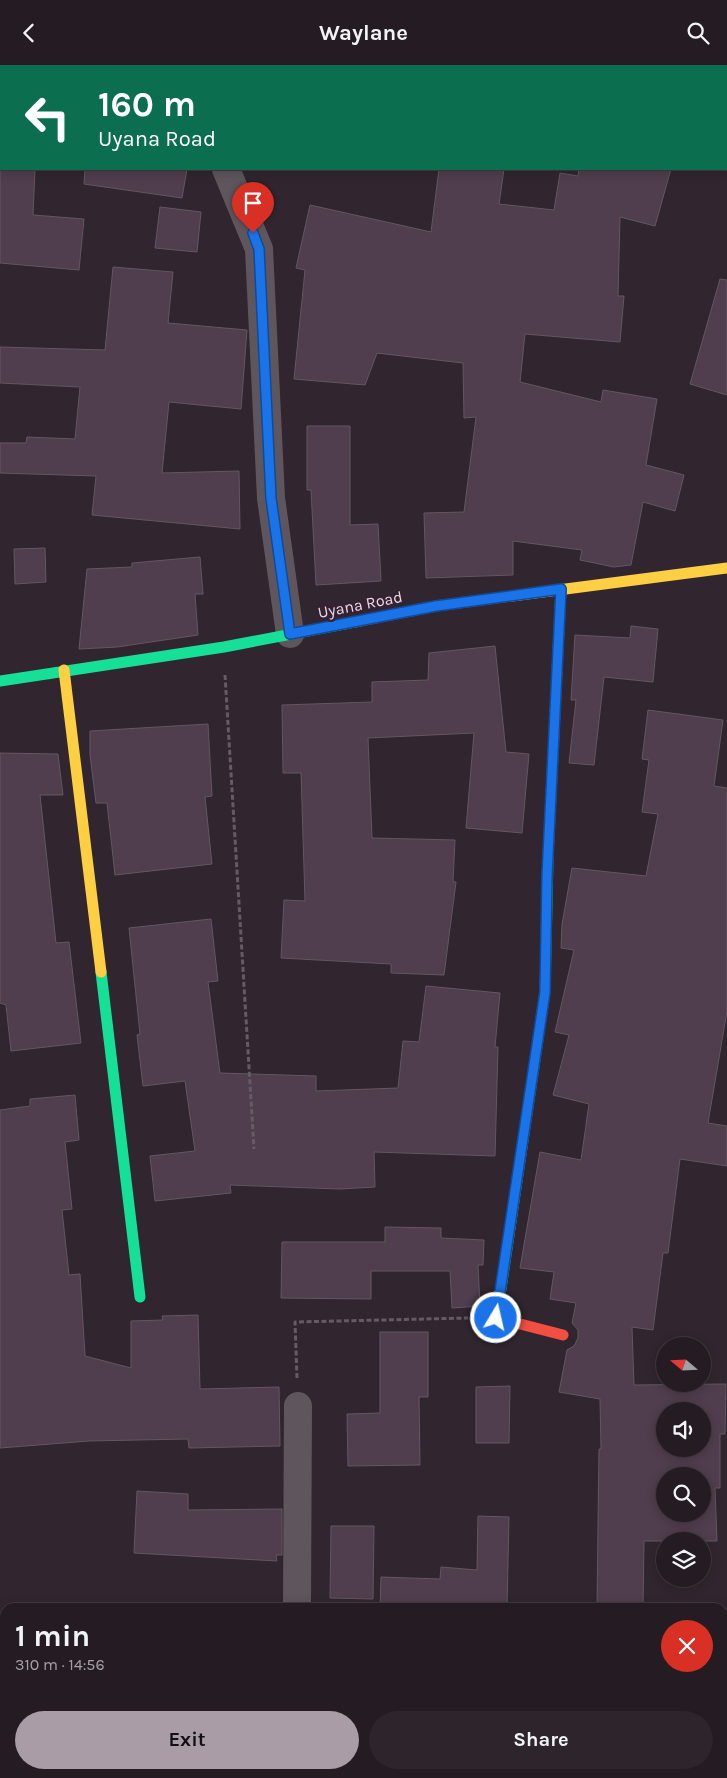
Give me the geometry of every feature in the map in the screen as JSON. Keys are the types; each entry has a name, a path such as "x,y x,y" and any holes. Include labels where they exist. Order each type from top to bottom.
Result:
{"street":[{"path":"226,170 259,249 271,498 290,634"},
{"name":"Uyana Road","path":"0,681 224,647 436,606 727,568"},
{"path":"561,589 547,876 545,992 496,1318 563,1335"},
{"path":"64,670 140,1297"},
{"path":"297,1603 298,1406"}],"path":[{"path":"224,647 254,1149"},
{"path":"298,1406 296,1322 496,1318"}],"building":[{"path":"0,170 35,170 33,215 84,219 79,270 0,263"},
{"path":"85,170 187,170 182,198 84,184"},
{"path":"439,170 504,170 499,204 554,210 560,173 578,176 579,170 671,170 655,226 620,217 618,296 624,296 620,342 525,334 520,382 601,402 603,390 657,399 646,465 684,475 675,511 643,502 631,565 614,567 580,560 582,550 513,541 513,575 426,578 424,513 464,512 476,417 464,418 463,363 377,353 365,385 294,379 305,270 296,268 310,205 431,232"},
{"path":"160,207 201,212 197,252 155,248"},
{"path":"113,267 173,272 168,323 247,330 241,409 169,402 162,473 239,471 240,529 92,515 96,476 0,473 0,443 26,443 27,437 75,439 80,387 0,383 0,347 105,350"},
{"path":"720,279 727,280 727,395 690,384"},
{"path":"307,426 350,426 350,525 378,524 381,581 316,585 311,490 307,490"},
{"path":"45,548 46,582 15,584 14,549"},
{"path":"200,557 203,594 195,594 198,635 117,647 79,649 87,569 132,567 132,563"},
{"path":"631,626 658,629 653,682 604,677 594,765 569,763 576,700 571,700 575,635 630,638"},
{"path":"495,646 506,752 529,754 522,833 466,828 474,733 368,738 372,838 455,840 453,882 456,882 444,975 391,973 391,964 281,958 284,900 305,901 301,773 283,773 282,705 372,702 372,682 428,680 429,653"},
{"path":"648,710 723,720 714,786 727,788 727,1011 708,1123 727,1126 727,1166 680,1159 668,1253 663,1253 653,1330 632,1327 634,1385 656,1385 656,1393 711,1393 711,1384 726,1384 725,1434 720,1434 720,1488 715,1488 717,1541 711,1541 711,1532 656,1532 656,1541 644,1541 643,1603 597,1603 599,1449 601,1449 600,1399 559,1392 567,1350 574,1346 578,1338 578,1330 572,1323 576,1303 550,1299 554,1272 520,1268 540,1152 581,1160 589,1104 553,1095 569,1035 555,1032 574,950 561,948 562,924 572,868 646,876 658,814 642,812 649,760 642,759"},
{"path":"208,724 212,796 205,797 212,864 115,875 107,803 96,803 90,755 90,731"},
{"path":"0,753 58,754 63,795 40,795 56,943 69,942 81,1043 11,1051 6,1005 0,1003"},
{"path":"211,919 218,981 208,982 220,1073 316,1076 316,1091 398,1088 403,1041 419,1042 426,986 500,993 495,1047 498,1047 495,1156 374,1152 375,1187 340,1189 230,1185 231,1193 155,1201 150,1156 195,1151 185,1081 143,1086 137,1035 140,1034 129,928"},
{"path":"75,1095 79,1140 65,1142 72,1209 62,1210 69,1275 80,1274 85,1356 131,1368 131,1321 163,1320 162,1316 198,1315 200,1389 279,1387 280,1446 189,1448 188,1439 89,1441 0,1448 0,1110 30,1106 30,1099"},
{"path":"385,1227 441,1228 441,1238 484,1240 483,1265 478,1265 480,1306 452,1308 450,1271 371,1271 371,1299 281,1298 282,1242 385,1242"},
{"path":"380,1332 428,1332 428,1397 419,1397 420,1465 348,1466 347,1414 380,1413"},
{"path":"510,1386 509,1443 476,1443 476,1387"},
{"path":"137,1491 188,1494 188,1510 282,1509 282,1555 276,1555 277,1561 134,1553"},
{"path":"478,1516 509,1517 507,1603 380,1603 381,1577 440,1579 441,1567 477,1570"},
{"path":"331,1526 374,1526 373,1599 330,1598"}],"traffic: fast":[{"path":"0,681 224,647 360,621"},
{"path":"499,1302 545,992 548,858"},
{"path":"101,972 140,1297"}],"traffic: slow":[{"path":"512,596 727,568"},
{"path":"64,670 101,972"}],"traffic: jam":[{"path":"548,858 561,589"},
{"path":"360,621 436,606 512,596"},
{"path":"499,1302 497,1318 563,1335"}],"route":[{"path":"253,233 259,249 271,498 290,634 436,606 561,589 559,662 547,876 545,992 496,1318"}]}
